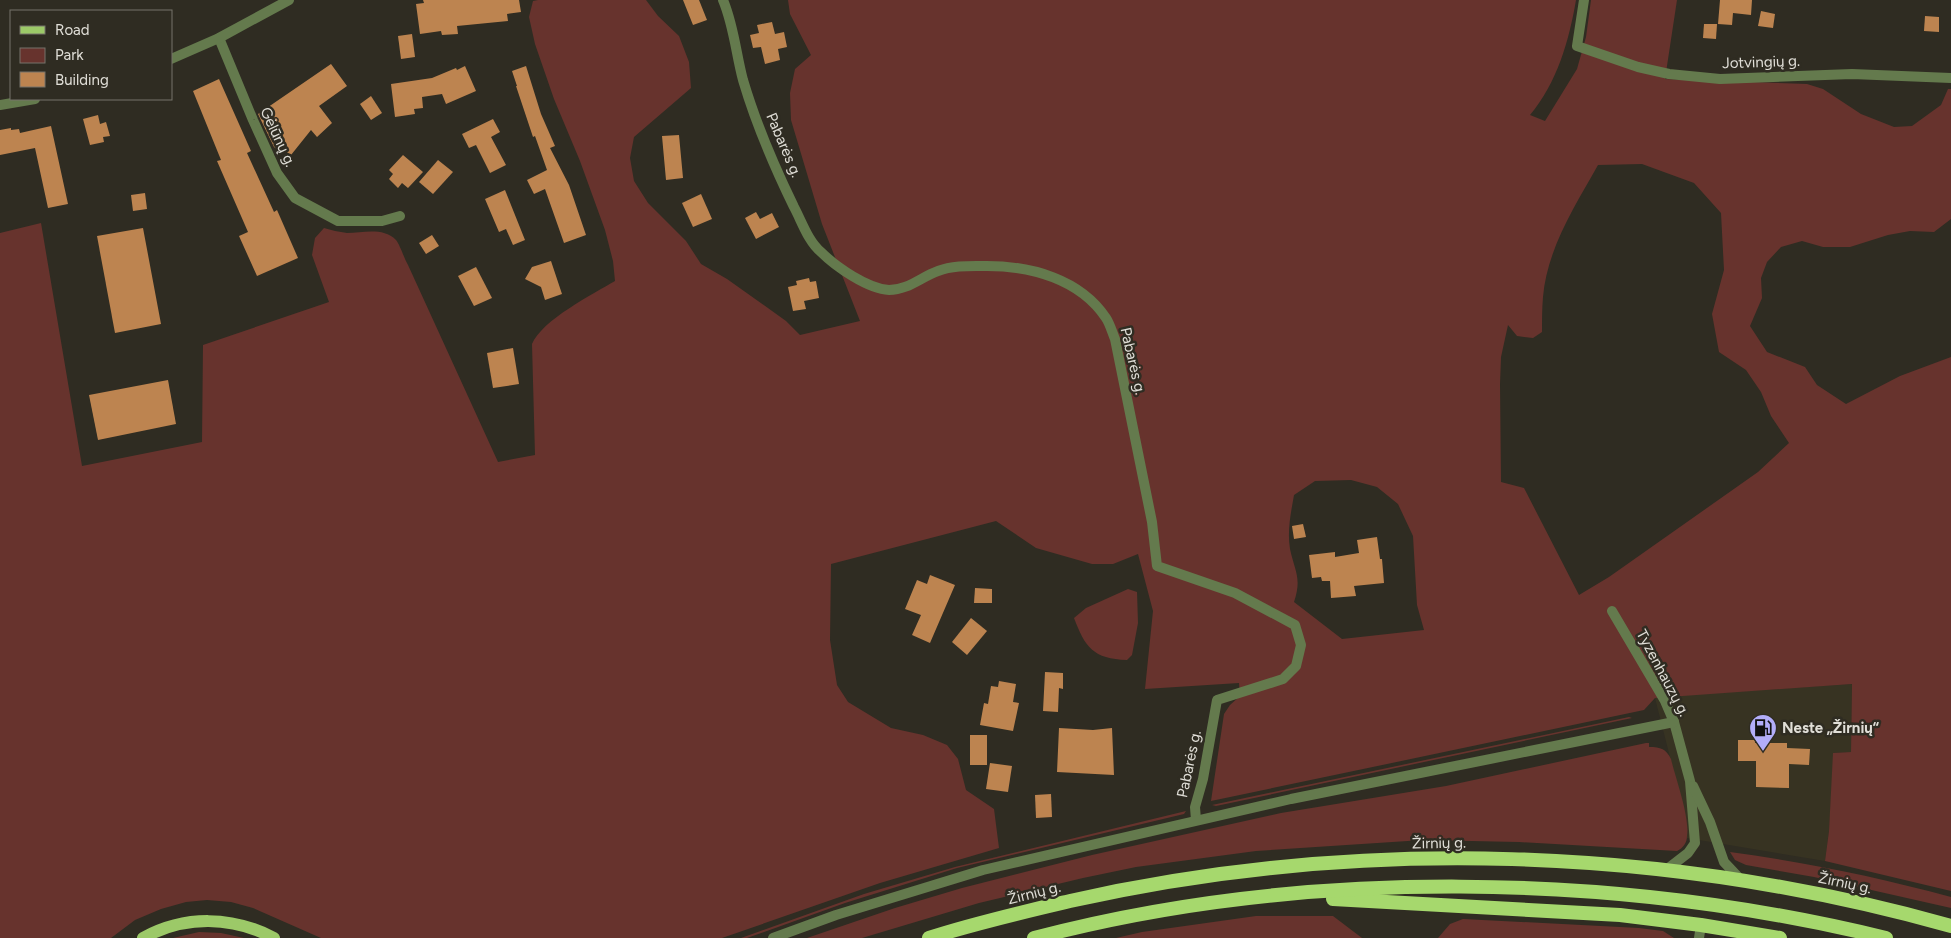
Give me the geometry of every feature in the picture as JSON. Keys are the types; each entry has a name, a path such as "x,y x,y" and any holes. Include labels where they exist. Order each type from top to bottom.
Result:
{"highway":[{"name":"Žirnių g.","path":"929,938 1046,907 1116,891 1194,877 1371,861 1451,859 1548,861 1666,870 1741,880 1832,897 1950,926"},
{"path":"1034,938 1135,915 1207,904 1285,895 1373,889 1437,888 1609,893 1715,904 1840,927 1886,938"},
{"path":"1285,895 1409,904 1620,915 1700,932 1780,938"}],"main road":[{"path":"143,938 176,924 205,921 235,923 274,938"}],"street":[{"path":"172,59 219,38 289,0"},
{"name":"Pabarės g.","path":"723,0 729,14 744,80 757,120 791,201 810,240 820,252 853,277 886,290 900,290 939,270 966,266 999,266 1035,270 1062,280 1090,299 1107,319 1115,339 1152,522 1157,566 1234,594 1295,625 1301,645 1296,666 1283,679 1217,700 1203,779 1195,807 1196,820"},
{"name":"Jotvingių g.","path":"1584,0 1577,46 1638,67 1694,77 1720,79 1852,74 1951,78"},
{"name":"Gėlūnų g.","path":"219,38 276,173 295,198 338,221 382,221 400,216"},
{"path":"0,105 29,100"},
{"name":"Tyzenhauzų g.","path":"1612,611 1658,688 1674,722 1690,780 1710,822 1724,862 1741,880"},
{"path":"773,938 836,915 983,870 1196,820 1496,756 1674,722"},
{"name":"Tyzenhauzų g.","path":"1666,870 1688,853 1694,843 1690,780"}],"shaded area":[{"path":"1852,684 1851,752 1834,753 1825,861 1687,838 1687,824 1655,698"}],"green space":[{"path":"646,0 658,16 679,36 689,62 691,88 634,137 630,158 634,181 648,203 686,241 701,264 727,279 786,321 800,335 860,321 822,224 791,120 790,93 795,69 811,55 790,14 788,0 1576,0 1570,31 1555,75 1530,115 1545,121 1577,69 1586,37 1591,0 1677,0 1665,79 1807,84 1823,89 1861,114 1894,127 1912,126 1941,105 1948,89 1951,89 1951,219 1934,232 1910,231 1888,235 1850,247 1823,247 1802,241 1781,247 1767,262 1761,278 1762,298 1750,326 1767,352 1805,367 1817,385 1846,404 1900,376 1951,357 1951,891 1825,861 1829,831 1833,753 1851,752 1852,684 1655,698 1644,710 1211,801 1224,714 1240,696 1239,683 1145,689 1153,611 1138,554 1113,564 1092,564 1036,548 996,521 831,564 830,640 837,685 848,702 891,728 923,735 947,745 958,759 966,790 994,809 999,848 880,883 722,938 321,938 253,908 231,902 207,900 186,902 161,909 135,920 111,938 0,938 0,233 41,223 82,466 202,442 203,345 329,302 312,255 315,238 324,228 347,233 385,233 396,240 498,462 535,455 532,344 546,326 557,317 615,281 613,261 605,230 580,161 554,99 535,44 529,17 533,1","holes":["1642,164 1694,183 1721,213 1724,270 1712,314 1719,352 1746,370 1761,392 1771,416 1789,443 1758,472 1609,577 1579,595 1524,488 1501,482 1501,357 1508,325 1517,336 1533,338 1542,332 1543,297 1550,262 1563,228 1598,165","1351,480 1377,487 1398,504 1413,536 1417,605 1424,630 1342,639 1294,602 1298,581 1290,549 1289,535 1294,495 1315,481"]},
{"path":"1128,589 1137,592 1138,623 1132,655 1127,660 1098,654 1092,650 1082,637 1074,618 1086,608"},
{"path":"1629,717 1632,718 1216,806 1212,805"},
{"path":"1649,743 1649,747 1663,749 1671,759 1685,809 1687,828 1687,839 1683,847 1677,851 1519,842 1423,840 1256,851 1136,867 1083,878 979,903 862,938 807,938 895,908 962,888 1092,855 1281,813 1446,786"},
{"path":"1186,811 1184,814 957,868 845,903 747,938 741,938 864,894 955,867"},
{"path":"1730,852 1785,860 1924,890 1951,897 1951,908 1814,877 1746,865 1735,860"},
{"path":"1256,916 1333,916 1362,938 1116,938 1142,932"},
{"path":"1463,919 1639,928 1663,931 1674,938 1438,938 1450,924"},
{"path":"199,932 221,933 244,938 173,938"}],"building":[{"path":"423,0 519,0 521,12 507,14 508,21 457,26 458,34 442,35 441,31 420,34 416,4 424,3"},
{"path":"683,0 699,0 707,20 693,25"},
{"path":"1720,0 1752,0 1751,15 1733,13 1732,25 1718,24"},
{"path":"1761,11 1775,14 1773,28 1758,26"},
{"path":"1925,16 1939,17 1939,32 1924,31"},
{"path":"772,22 775,34 784,32 787,47 778,49 780,60 765,64 761,47 753,48 750,35 759,33 757,25"},
{"path":"1704,24 1717,24 1716,39 1703,38"},
{"path":"412,34 415,57 401,59 398,36"},
{"path":"331,64 347,86 319,106 332,123 317,137 311,130 291,155 284,150 282,153 274,147 258,114"},
{"path":"465,66 476,91 446,104 442,94 422,97 423,108 414,109 415,114 395,117 391,84 432,78"},
{"path":"526,66 541,114 555,146 550,148 569,185 586,235 564,243 545,189 534,194 527,180 547,170 535,136 533,137 512,71"},
{"path":"219,79 251,151 247,153 274,212 277,210 298,258 257,276 239,236 248,232 217,161 221,160 193,91"},
{"path":"371,96 382,113 371,120 360,104"},
{"path":"98,115 100,124 106,122 110,136 103,137 104,142 90,145 83,119"},
{"path":"493,119 500,132 491,137 506,165 490,173 476,145 469,148 462,134"},
{"path":"51,126 68,204 48,208 35,148 0,155 0,130 19,129 20,133"},
{"path":"679,135 683,178 666,180 662,136"},
{"path":"403,155 423,172 408,188 402,183 398,188 389,179 393,174 389,170"},
{"path":"438,160 453,172 433,194 419,182"},
{"path":"505,190 525,240 513,245 506,229 499,232 485,199"},
{"path":"145,193 147,209 133,211 131,195"},
{"path":"701,194 712,219 693,227 682,203"},
{"path":"756,212 760,219 772,213 779,227 756,239 745,218"},
{"path":"143,228 161,324 115,333 97,236"},
{"path":"432,235 439,246 426,254 419,243"},
{"path":"551,261 562,294 545,300 541,287 525,279 532,267"},
{"path":"476,267 492,298 474,306 458,276"},
{"path":"809,278 810,282 816,281 819,298 804,301 806,309 793,311 788,287 797,285 796,281"},
{"path":"513,348 519,384 493,388 487,353"},
{"path":"168,380 176,424 98,440 89,395"},
{"path":"1303,524 1306,537 1294,539 1292,526"},
{"path":"1377,537 1380,559 1382,559 1384,583 1354,586 1356,596 1331,598 1330,581 1322,581 1321,577 1312,578 1309,555 1335,552 1335,557 1359,553 1357,540"},
{"path":"930,575 955,585 930,643 912,635 921,615 905,609 917,580 927,584"},
{"path":"975,588 992,589 992,603 974,603"},
{"path":"971,618 987,631 967,655 952,642"},
{"path":"1045,672 1063,673 1063,689 1059,688 1058,712 1043,711"},
{"path":"999,681 1016,684 1013,702 1019,703 1013,731 980,725 984,703 988,704 991,686 998,687"},
{"path":"1059,728 1093,730 1112,728 1114,775 1057,772"},
{"path":"970,735 987,735 987,765 970,765"},
{"path":"1738,740 1755,740 1755,743 1787,743 1787,748 1810,749 1809,765 1789,764 1789,788 1756,787 1756,761 1738,761"},
{"path":"990,763 1012,766 1008,792 986,789"},
{"path":"1051,794 1052,817 1036,818 1035,795"}],"place":[{"name":"Neste „Žirnių“","path":"1763,752"}]}
